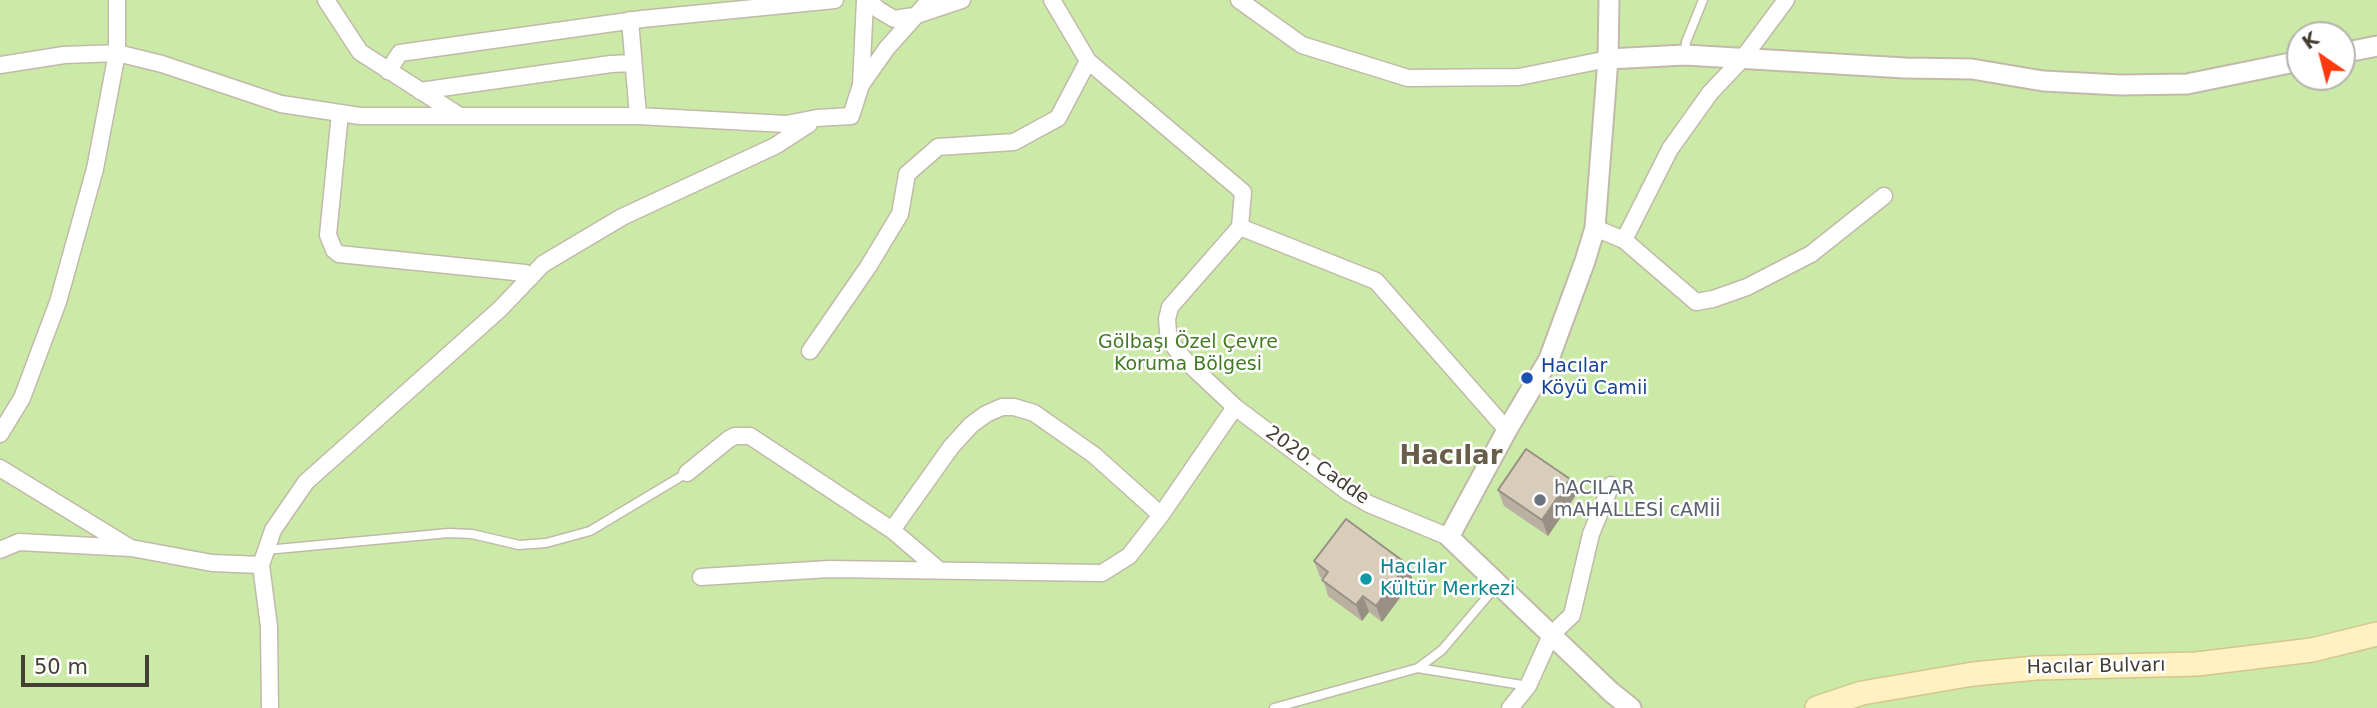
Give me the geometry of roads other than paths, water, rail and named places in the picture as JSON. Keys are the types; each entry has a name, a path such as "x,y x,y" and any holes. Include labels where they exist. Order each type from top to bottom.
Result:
{"main road":[{"name":"Hacılar Bulvarı","path":"1817,708 1873,691 1973,674 2036,668 2197,664 2312,650 2377,634"}],"street":[{"path":"0,434 22,398 58,302 95,169 117,53 117,0"},
{"path":"326,0 360,52 460,116"},
{"path":"388,71 400,53 630,20 835,0"},
{"path":"862,85 887,48 930,0"},
{"path":"875,3 894,19 914,16 962,0"},
{"path":"1052,0 1088,61 1243,191 1240,227 1376,281 1507,430"},
{"path":"1239,0 1302,45 1408,78 1519,77 1608,59 1685,55 1905,68 1972,69 2042,81 2120,85 2187,83 2286,64"},
{"path":"1449,537 1549,359 1576,289 1595,228 1608,59 1609,0"},
{"path":"1624,240 1670,149 1710,93 1743,58 1786,0"},
{"path":"0,65 64,55 117,53 162,64 281,104 360,116 638,116 786,124 817,118 851,116 862,85 875,3"},
{"path":"630,20 638,116"},
{"path":"2356,50 2377,46"},
{"path":"810,351 868,267 900,214 907,174 938,147 1014,142 1058,118 1088,61"},
{"path":"420,91 633,63"},
{"path":"340,113 328,234 334,250 339,254 525,273 531,277"},
{"path":"270,708 270,627 264,558 272,530 306,482 500,309 543,264 622,217 775,146 817,118"},
{"path":"1595,228 1624,240 1696,302 1746,287 1811,254 1884,196"},
{"name":"2020. Cadde","path":"1240,227 1170,307 1168,332 1172,344 1185,360 1236,407 1348,492 1369,504 1449,537 1631,708"},
{"path":"892,530 951,447 971,425 1002,407 1014,407 1034,413 1094,455 1161,515"},
{"path":"701,578 830,569 1102,573 1129,556 1236,407"},
{"path":"687,472 729,439 742,435 750,436 892,530 939,570"},
{"path":"0,468 131,548"},
{"path":"1510,708 1528,686 1551,635 1572,615 1591,534 1612,485"},
{"path":"0,550 19,542 131,548 212,563 264,558"}],"lane":[{"path":"1685,55 1686,42 1703,0"},
{"path":"264,558 449,533 472,534 519,545 546,543 590,531 687,472"},
{"path":"1274,708 1418,668 1442,650 1498,584"},
{"path":"1418,668 1528,686"}],"place":[{"name":"Hacılar Köyü Camii","path":"1527,378"},
{"name":"hACILAR mAHALLESİ cAMİİ","path":"1540,500"},
{"name":"Hacılar Kültür Merkezi","path":"1366,579"}],"district":[{"name":"Hacılar","path":"1451,457"}],"park label":[{"name":"Gölbaşı Özel Çevre Koruma Bölgesi","path":"1188,354"}]}
